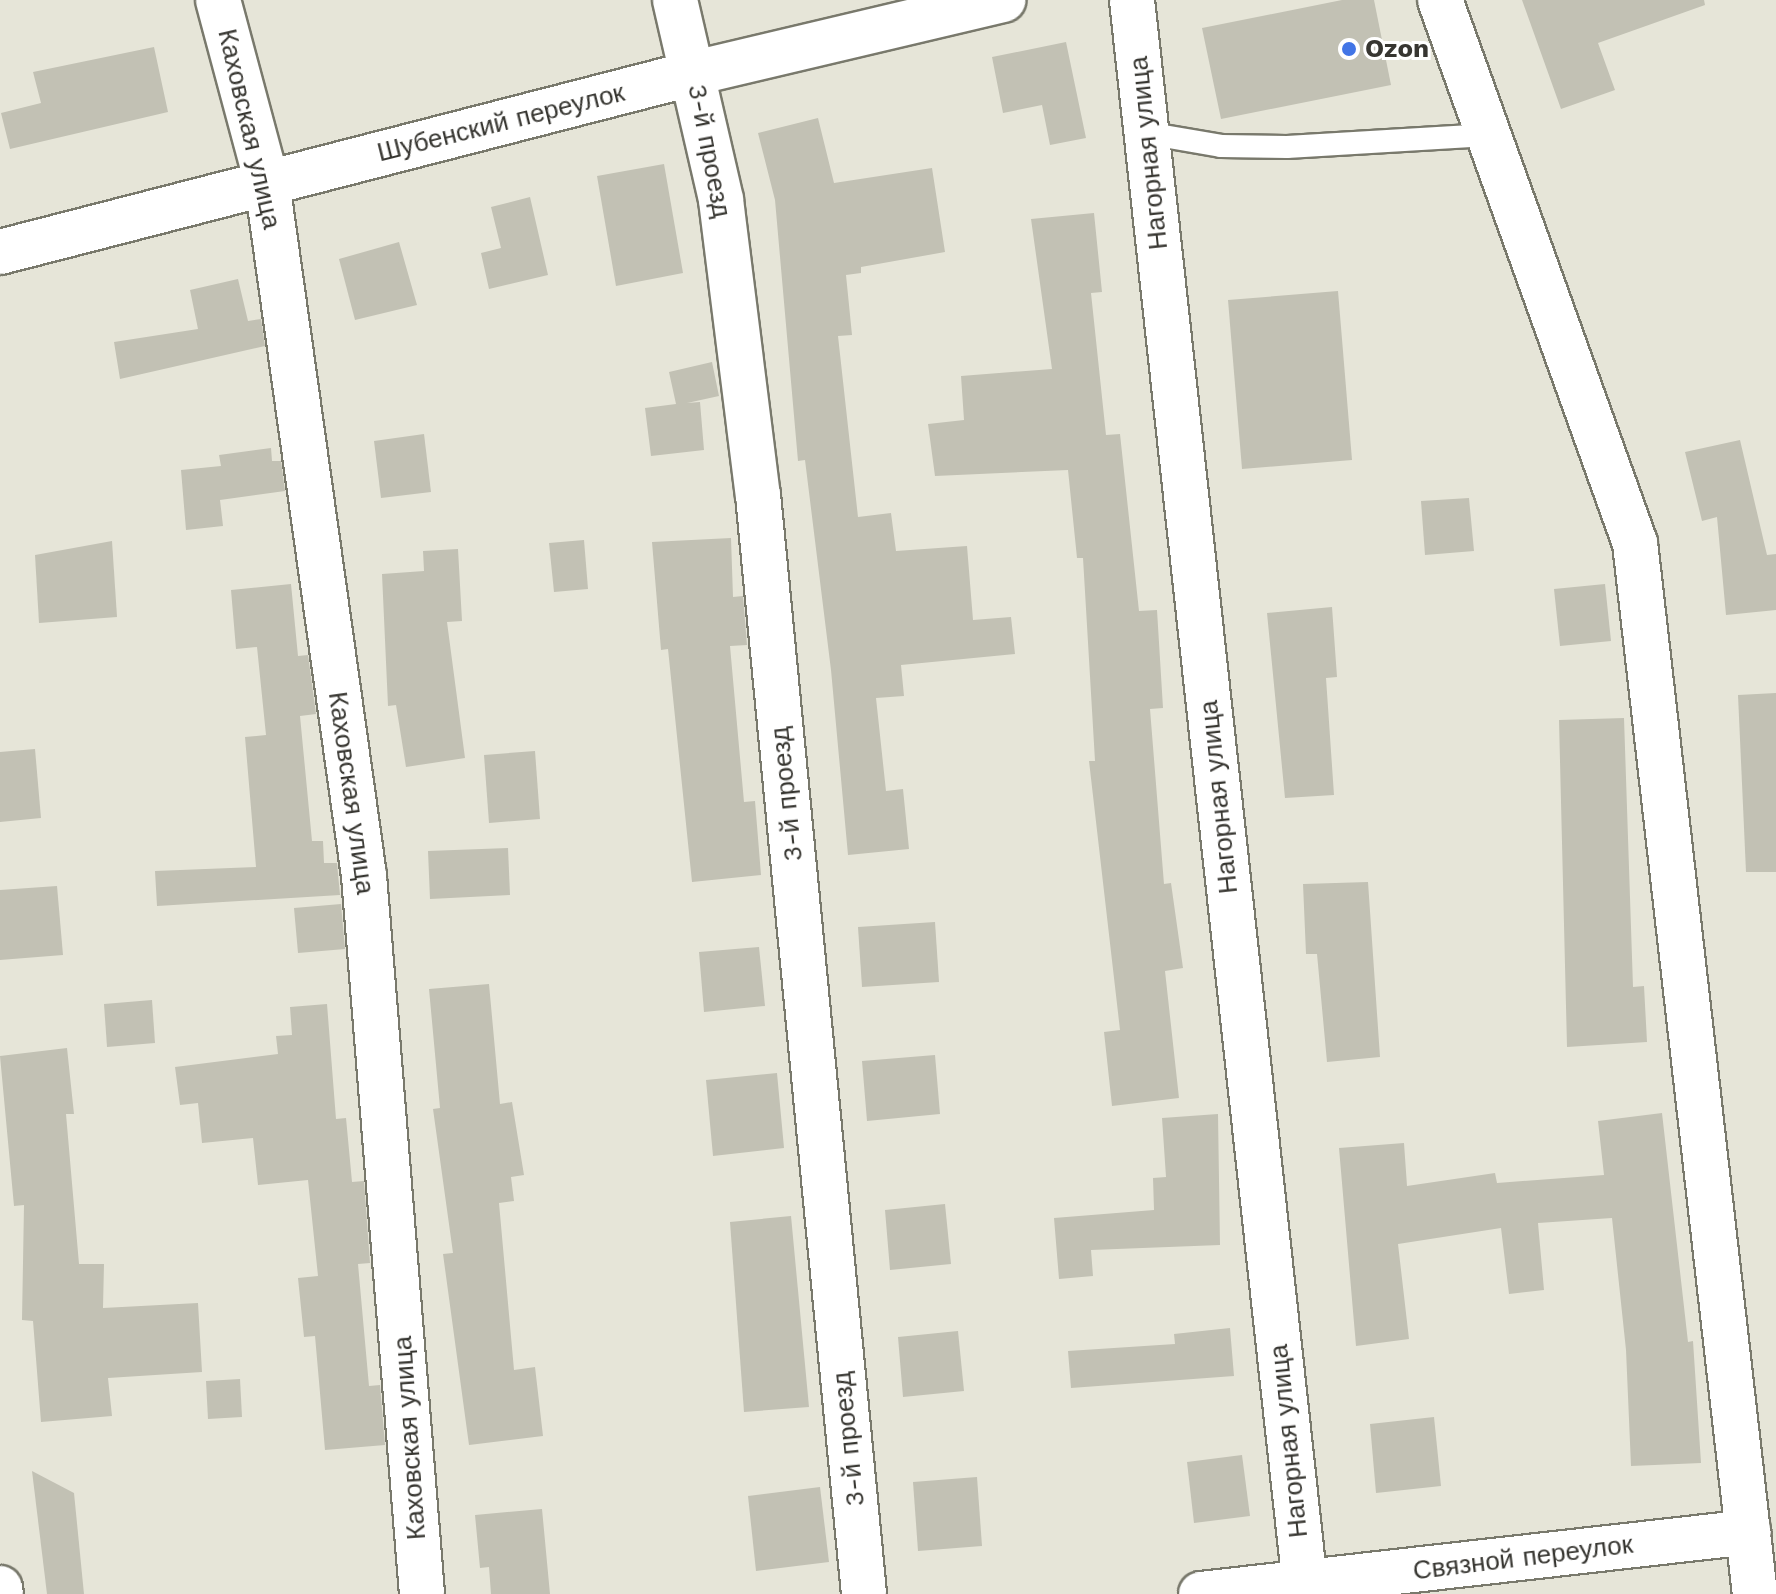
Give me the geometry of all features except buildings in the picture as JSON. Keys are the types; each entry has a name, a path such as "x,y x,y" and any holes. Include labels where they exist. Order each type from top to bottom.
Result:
{"street":[{"name":"Каховская улица","path":"218,0 267,183 364,876 422,1594"},
{"name":"3-й проезд","path":"675,0 721,200 758,495 864,1594"},
{"name":"Шубенский переулок","path":"0,252 694,73 1003,0"},
{"name":"Нагорная улица","path":"1132,0 1305,1588"},
{"path":"1440,0 1621,492 1635,543 1755,1594"},
{"name":"Связной переулок","path":"1201,1594 1305,1588 1749,1532"},
{"path":"0,1588 1,1594"}],"lane":[{"path":"1146,133 1221,146 1287,147 1488,135"}],"place":[{"name":"Ozon","path":"1349,49"}]}
